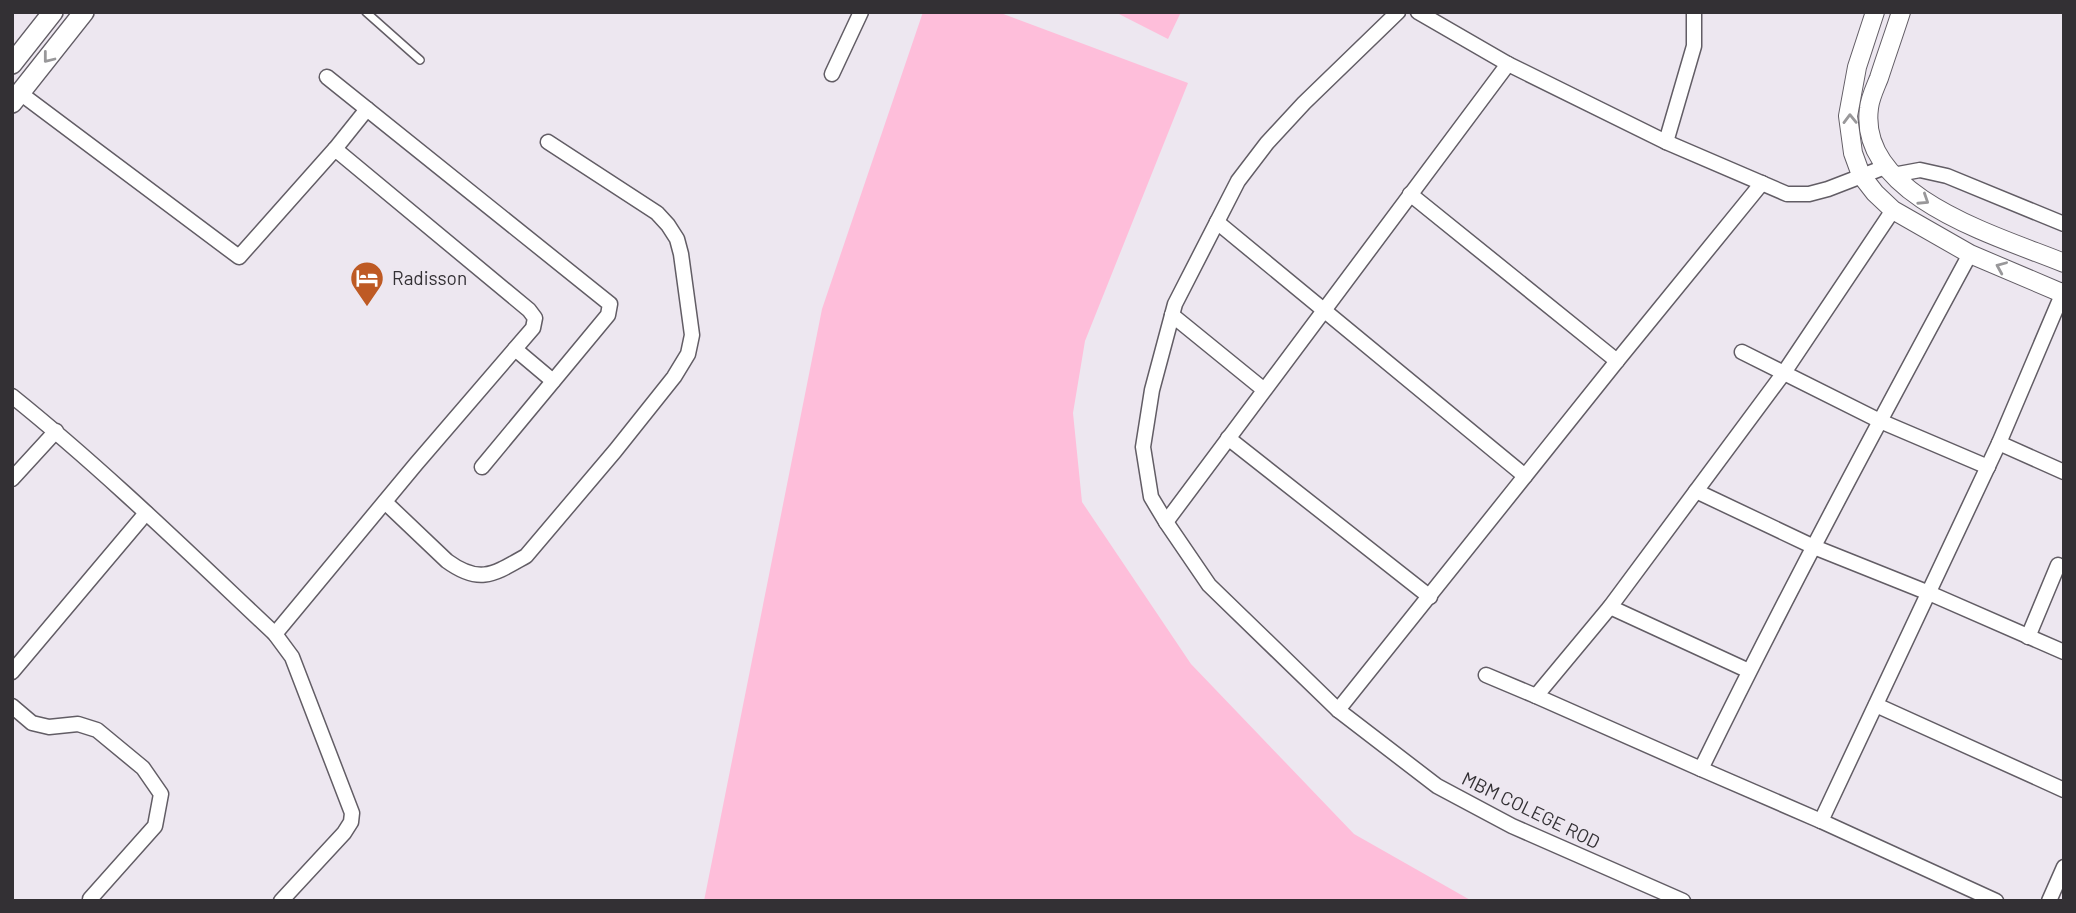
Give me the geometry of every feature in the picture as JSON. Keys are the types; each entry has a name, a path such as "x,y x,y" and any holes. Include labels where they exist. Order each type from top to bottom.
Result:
{"main road":[{"path":"12,64 53,12"},
{"path":"16,98 84,12"}],"street":[{"path":"832,74 861,12"},
{"name":"MBM COLEGE ROD","path":"1398,12 1304,103 1267,143 1238,181 1175,304 1152,390 1143,447 1151,497 1209,585 1338,710 1437,786 1512,826 1683,901"},
{"path":"1418,12 1508,64 1666,142 1787,194 1809,194 1861,175 1920,170 1947,176 2064,224"},
{"path":"1666,142 1694,46 1694,12"},
{"path":"1821,821 1999,443 2063,293 1970,254 1893,210 1875,194 1861,175 1853,153 1848,116 1857,67 1875,12"},
{"path":"1901,12 1869,107 1868,125 1873,146 1889,171 1909,190 1965,223 2064,263"},
{"path":"1166,522 1508,64"},
{"path":"327,77 610,304 608,315 482,467"},
{"path":"16,98 239,257 367,109"},
{"path":"384,502 457,568 483,576 509,565 526,556 588,483 674,377 688,354 692,335 677,239 657,214 548,142"},
{"path":"275,634 533,328 535,318 335,149"},
{"path":"1338,710 1762,183"},
{"path":"1410,194 1617,361"},
{"path":"1536,696 1610,607 1783,374 1893,210"},
{"path":"1217,222 1525,476"},
{"path":"1702,769 1749,671 1970,254"},
{"path":"1172,315 1263,389"},
{"path":"515,349 553,380"},
{"path":"1742,352 1880,421 1988,467"},
{"path":"12,396 56,431 146,513 275,634 292,657 352,813 351,822 344,833 281,901"},
{"path":"12,479 56,431"},
{"path":"1228,438 1430,597"},
{"path":"1999,443 2064,472"},
{"path":"1696,491 1814,547 1929,593 2064,652"},
{"path":"12,672 146,513"},
{"path":"2028,636 2058,565"},
{"path":"1610,607 1749,671"},
{"path":"1486,675 1821,821 1996,901"},
{"path":"1876,705 2064,790"},
{"path":"12,706 32,723 49,727 78,724 97,730 143,768 161,794 155,826 90,900"},
{"path":"2049,901 2064,867"}],"lane":[{"path":"366,12 420,60"}],"shaded area":[{"path":"923,12 998,12 1188,83 1085,341 1073,413 1082,502 1191,664 1354,834 1472,901 704,901 822,309"},
{"path":"1115,12 1181,12 1168,39"}],"place":[{"name":"Radisson","path":"367,308"}]}
